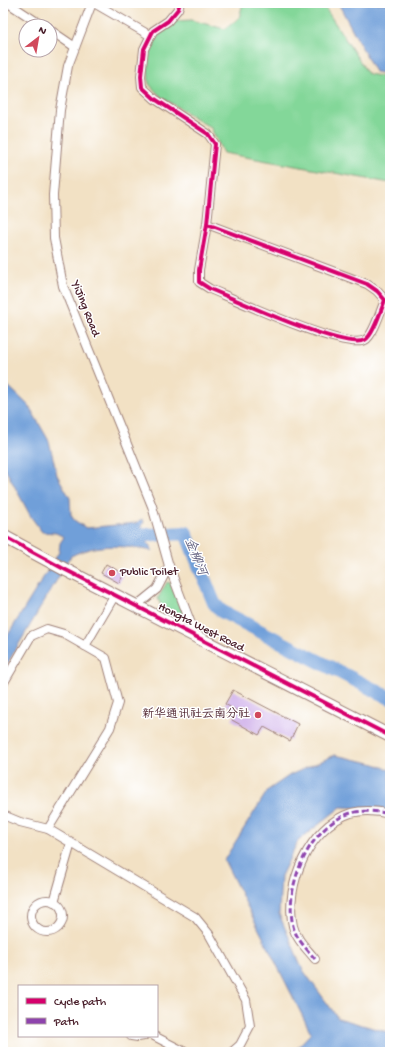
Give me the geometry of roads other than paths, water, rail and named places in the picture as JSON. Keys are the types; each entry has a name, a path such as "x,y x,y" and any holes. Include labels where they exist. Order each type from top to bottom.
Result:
{"street":[{"path":"8,3 31,18"},
{"path":"93,3 150,36"},
{"name":"YiJing Road","path":"93,3 68,66 60,110 53,195 54,238 63,286 152,506 169,566 196,637"},
{"path":"180,3 178,10 168,21 153,31 150,36 144,49 141,76 142,87 155,99 208,134 215,144 207,224 198,270 199,282 210,289 312,331 355,343 364,341 369,336 388,300 377,291 366,284 207,224"},
{"path":"58,35 75,46"},
{"name":"Hongta West Road","path":"3,536 64,569 390,736"},
{"path":"136,606 157,589 169,566"},
{"path":"84,646 115,595"},
{"path":"3,684 31,636 47,629 64,634 106,658 118,703 110,728 48,829"},
{"path":"316,959 299,939 294,928 291,912 295,880 306,853 322,831 344,816 352,813 378,811 390,814"},
{"path":"3,815 20,822 48,829 195,918 209,934 246,1000 250,1026 240,1045 232,1052"},
{"path":"54,902 71,843"},
{"path":"43,901 54,902 63,913 62,923 51,932 41,931 33,923 31,918 34,907 43,901"},
{"path":"156,1037 185,1052"}],"water":[{"path":"338,3 390,3 390,74 375,72"},
{"path":"3,381 29,406 49,441 57,475 70,498 71,515 74,520 86,528 136,523 142,519 144,522 141,527 146,540 153,551 111,546 91,549 71,556 3,671 3,643 59,552 60,543 64,537 56,533 42,532 31,517 3,465"},
{"path":"335,755 375,764 390,770 390,812 379,809 341,807 298,841 281,876 279,914 303,970 338,1018 387,1032 390,1031 390,1052 293,1052 311,1033 224,860 268,790 290,775"}],"waterway":[{"name":"金柳河","path":"127,536 186,533 214,603 221,611 390,698"}],"place":[{"name":"Public Toilet","path":"112,573"},
{"name":"新华通讯社云南分社","path":"258,715"}]}
